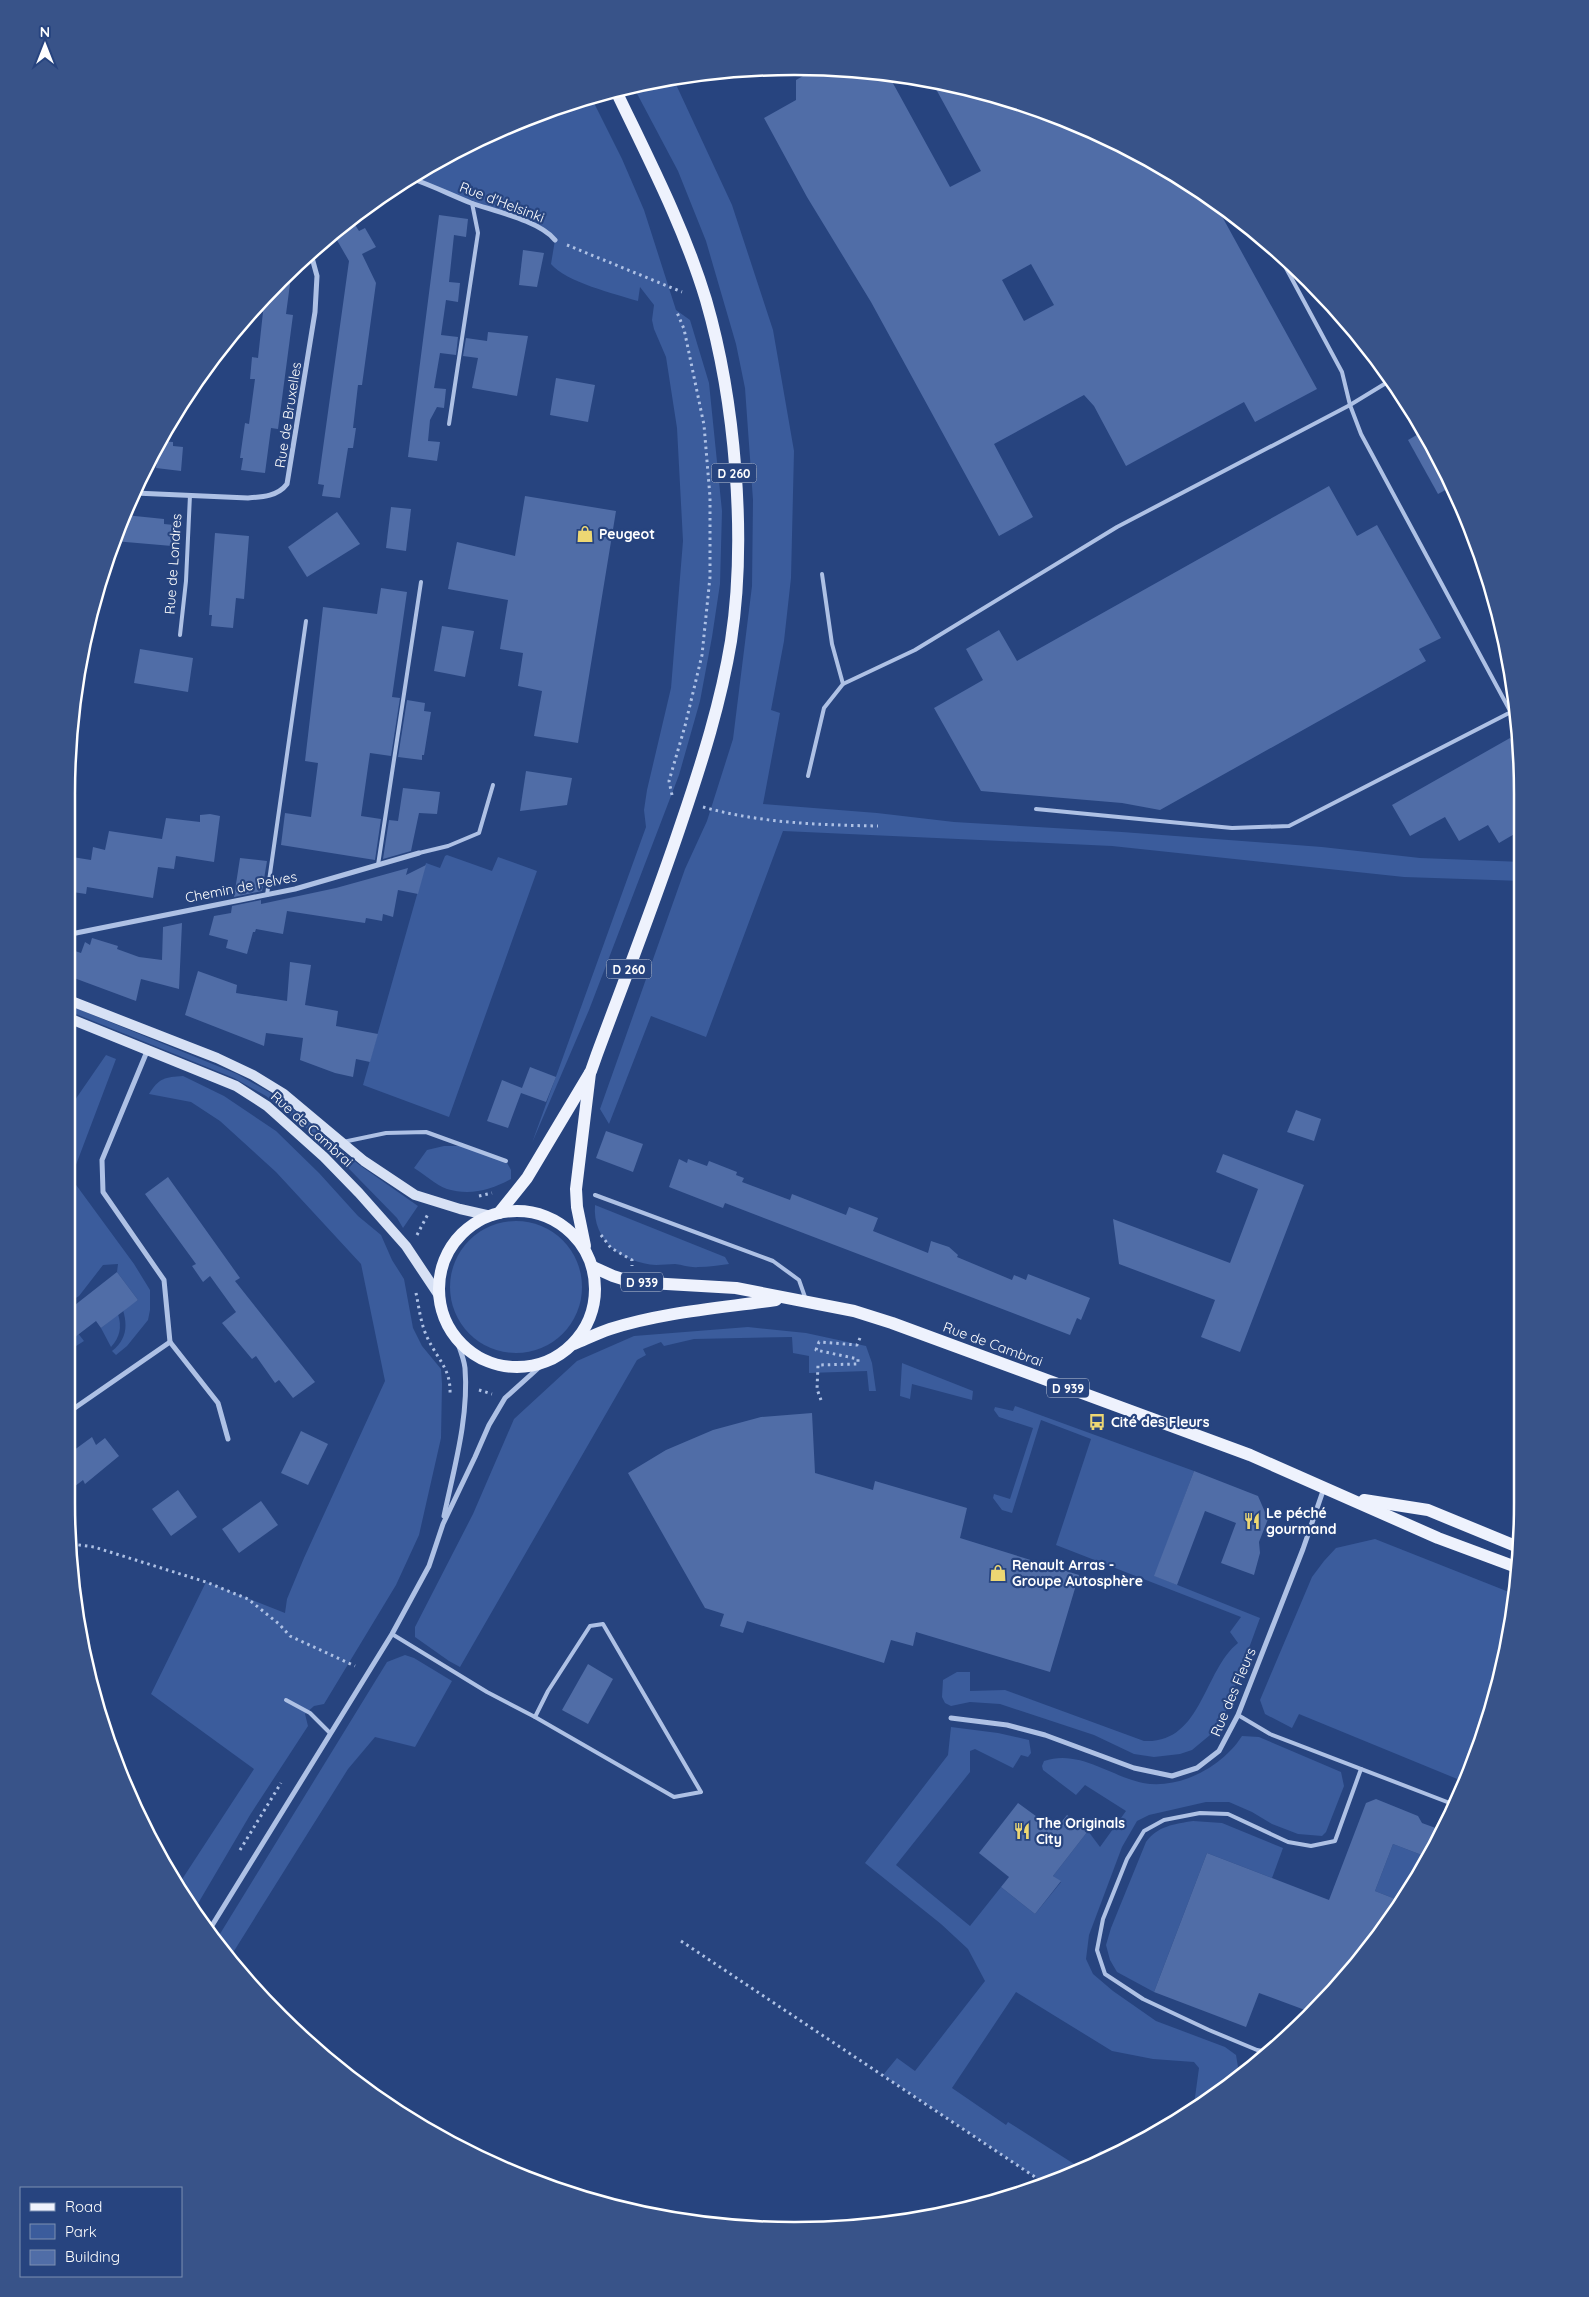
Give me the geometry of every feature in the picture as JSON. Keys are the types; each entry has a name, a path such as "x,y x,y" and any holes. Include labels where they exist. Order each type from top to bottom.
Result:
{"main road":[{"name":"D 260","path":"495,1214 527,1178 591,1071 667,868 707,746 731,640 737,516 733,448 722,365 705,298 670,202 619,97"},
{"name":"Rue de Cambrai","path":"75,1003 217,1058 253,1075 284,1094 364,1161 416,1196 436,1203 495,1214"},
{"name":"Rue de Cambrai","path":"75,1020 148,1048 236,1086 267,1106 324,1157 359,1193 406,1246 440,1297"},
{"name":"D 260","path":"587,1253 577,1207 576,1189 591,1071"},
{"path":"520,1211 540,1214 553,1220 575,1236 587,1253 595,1281 593,1309 581,1334 562,1353 545,1362 529,1366 512,1367 481,1358 456,1338 443,1313 440,1297 442,1268 448,1254 465,1231 495,1214 520,1211"},
{"name":"Rue de Cambrai","path":"592,1267 632,1282 736,1288 854,1311 903,1327 1250,1455 1324,1488"},
{"name":"Rue de Cambrai","path":"572,1345 609,1329 628,1324 693,1310 785,1299"},
{"name":"D 939","path":"1324,1488 1438,1538 1511,1565"},
{"name":"D 939","path":"1346,1498 1428,1510 1512,1545"}],"street":[{"name":"Rue d'Helsinki","path":"418,181 472,203 500,211 549,232 555,240"},
{"name":"Rue de Bruxelles","path":"141,493 248,498 282,490 287,484 315,312 317,276 313,261"},
{"name":"Chemin de Pelves","path":"75,933 295,889 419,852"},
{"path":"148,1048 102,1160 103,1192 164,1280 170,1342 218,1403 228,1439"},
{"path":"212,1925 392,1634 429,1566 443,1524 462,1429 465,1365 456,1338"},
{"path":"75,1408 170,1342"},
{"path":"443,1524 476,1457 489,1425 505,1398 545,1362"},
{"name":"Rue des Fleurs","path":"951,1718 1007,1725 1045,1735 1134,1768 1172,1776 1197,1768 1219,1751 1238,1714 1300,1558 1324,1488"}],"lane":[{"path":"449,424 478,233 472,203"},
{"path":"1288,272 1342,372 1350,405 1361,434 1509,707"},
{"path":"808,776 824,708 842,684 915,650 1117,527 1350,405 1385,383"},
{"name":"Rue de Londres","path":"180,636 186,581 190,494"},
{"path":"822,574 832,644 842,684"},
{"path":"378,865 421,582"},
{"path":"267,895 306,621"},
{"path":"1036,809 1232,828 1289,826 1509,713"},
{"path":"419,852 448,846 479,833 493,785"},
{"path":"342,1142 386,1132 426,1132 506,1161"},
{"path":"595,1196 773,1261 799,1280 807,1302"},
{"path":"392,1634 487,1692 535,1717 674,1797 701,1792 603,1624 590,1626 548,1691 535,1717"},
{"path":"286,1700 310,1713 330,1733"},
{"path":"1238,1714 1270,1734 1449,1802"},
{"path":"1261,2049 1209,2030 1143,1999 1106,1974 1097,1950 1103,1919 1126,1860 1144,1831 1164,1820 1200,1813 1228,1814 1288,1842 1311,1846 1335,1841 1361,1769"}],"path":[{"path":"555,240 682,292"},
{"path":"676,310 684,329 704,425 710,498 710,577 702,655 685,726 668,781 673,798 726,813 803,824 878,826"},
{"path":"474,1196 496,1191"},
{"path":"406,1246 415,1239 436,1203"},
{"path":"415,1286 427,1338 445,1367 450,1380 450,1398"},
{"path":"821,1400 818,1390 818,1365 858,1364 858,1359 816,1350 819,1342 857,1345 860,1338"},
{"path":"77,1545 94,1547 206,1582 248,1599 279,1624 290,1636 355,1666"},
{"path":"350,1674 360,1659"},
{"path":"239,1853 284,1779"},
{"path":"681,1941 1038,2179"}],"green space":[{"path":"676,85 732,205 773,330 794,451 791,578 784,641 771,710 780,713 763,804 877,813 954,822 1322,847 1420,858 1514,862 1514,881 1404,877 1112,846 783,831 706,1037 651,1016 609,1124 600,1109 685,869 707,821 733,739 752,586 753,500 745,388 736,344 706,241 678,171 637,93"},
{"path":"594,104 622,159 644,210 676,310 690,320 709,383 722,511 720,584 712,637 700,701 679,775 589,1010 532,1143 646,827 644,810 647,790 671,688 683,541 677,428 666,357 652,320 654,305 640,287 638,301 579,282 558,270 551,264 555,240 549,232 419,181 476,149 519,130 563,113"},
{"path":"447,855 492,871 498,857 537,871 449,1117 363,1085 426,863 440,868"},
{"path":"75,1008 237,1074 269,1092 302,1116 358,1164 418,1206 403,1228 397,1218 320,1139 266,1096 234,1078 75,1014"},
{"path":"106,1055 116,1059 75,1167 75,1100"},
{"path":"183,1076 224,1096 276,1131 319,1173 358,1216 381,1235 392,1260 404,1279 413,1328 422,1346 441,1369 442,1384 441,1438 419,1535 396,1585 324,1704 314,1706 305,1714 308,1726 250,1815 198,1904 182,1879 254,1769 151,1694 206,1582 285,1613 287,1599 304,1558 385,1381 361,1264 276,1172 220,1121 191,1102 149,1094 163,1079"},
{"path":"444,1146 467,1146 506,1161 511,1170 511,1179 480,1191 464,1192 447,1189 414,1168 427,1150"},
{"path":"75,1183 134,1264 150,1290 148,1320 127,1346 116,1355 112,1351 117,1347 125,1333 123,1310 138,1300 117,1272 118,1264 103,1265 75,1298"},
{"path":"595,1205 725,1257 729,1264 693,1267 675,1264 656,1265 632,1260 621,1255 604,1239 595,1218"},
{"path":"516,1221 529,1222 541,1226 563,1240 577,1262 581,1274 581,1300 577,1312 563,1334 541,1348 529,1352 516,1353 503,1352 491,1348 469,1334 455,1312 451,1300 450,1287 451,1274 455,1262 469,1240 491,1226 503,1222"},
{"path":"118,1314 119,1332 111,1347 101,1328"},
{"path":"748,1327 806,1333 866,1346 872,1363 876,1391 869,1391 867,1371 809,1373 809,1356 793,1353 792,1337 694,1339 664,1346 661,1342 643,1349 646,1355 637,1360 460,1667 415,1637 415,1627 473,1514 514,1419 577,1361 634,1336"},
{"path":"75,1330 84,1341 75,1347"},
{"path":"902,1363 973,1391 972,1400 912,1384 910,1399 900,1396"},
{"path":"1015,1406 1194,1471 1155,1576 1260,1618 1223,1719 1216,1730 1192,1750 1180,1754 1154,1757 1134,1754 1094,1735 1000,1704 970,1702 951,1706 945,1703 942,1697 943,1680 957,1672 970,1672 970,1691 1005,1690 1144,1741 1163,1739 1178,1731 1190,1719 1226,1655 1238,1643 1230,1632 1241,1617 1056,1545 1091,1439 1041,1420 1012,1513 1002,1510 993,1498 994,1494 1010,1499 1033,1428 999,1417 994,1410 995,1407 1013,1411"},
{"path":"1375,1539 1508,1592 1500,1643 1489,1689 1476,1734 1458,1779 1299,1714 1292,1728 1265,1714 1260,1700 1312,1577 1336,1548"},
{"path":"405,1655 414,1658 452,1681 415,1747 375,1737 348,1769 233,1952 219,1935 387,1662"},
{"path":"951,1727 998,1733 1029,1740 1031,1753 1028,1757 1021,1755 1013,1768 975,1749 970,1751 970,1772 896,1865 970,1926 1001,1887 1035,1914 1061,1882 1053,1876 1088,1831 1100,1847 1126,1811 1085,1785 1076,1795 1043,1770 1044,1761 1070,1758 1143,1783 1171,1783 1186,1779 1212,1766 1234,1747 1242,1736 1259,1737 1341,1772 1344,1786 1326,1832 1322,1836 1298,1834 1272,1824 1252,1812 1229,1802 1206,1802 1149,1815 1137,1821 1122,1847 1089,1935 1086,1959 1093,1974 1113,1991 1156,2021 1225,2047 1236,2055 1238,2067 1233,2073 1195,2101 1199,2068 1194,2062 1153,2059 1112,2051 1016,1992 952,2088 1006,2125 1008,2122 1075,2165 1038,2179 883,2075 897,2058 915,2071 985,1981 968,1949 941,1924 865,1863 948,1755"},
{"path":"1193,1821 1222,1823 1283,1848 1272,1878 1207,1853 1154,1992 1117,1972 1110,1960 1106,1945 1146,1842 1155,1832 1161,1829"},
{"path":"1393,1844 1422,1855 1395,1899 1375,1891"}],"building":[{"path":"804,75 892,82 950,187 981,171 936,89 1026,113 1113,149 1154,171 1222,216 1317,389 1255,422 1244,402 1126,466 1094,406 1084,395 994,444 1033,517 999,536 871,302 807,197 764,118 796,100 796,80","holes":["1031,264 1054,305 1024,321 1002,280"]},
{"path":"439,215 468,219 466,237 454,235 449,282 460,283 458,302 446,300 441,335 458,337 456,355 440,353 434,388 446,389 444,408 437,407 430,420 428,441 440,442 437,461 408,457"},
{"path":"355,225 359,231 365,228 376,247 362,254 376,283 362,385 358,385 353,428 356,428 353,448 348,448 340,498 322,496 324,485 318,484 349,261 337,240"},
{"path":"523,250 544,253 537,287 519,285"},
{"path":"290,282 286,314 293,315 278,429 271,428 265,473 241,470 243,458 240,458 245,423 249,424 255,379 250,379 252,357 258,358 263,312"},
{"path":"488,332 528,336 517,396 472,388 478,358 463,356 466,338 487,341"},
{"path":"556,378 595,385 588,422 550,415"},
{"path":"1418,434 1446,490 1438,494 1408,440"},
{"path":"167,442 173,442 173,446 183,447 181,471 156,468"},
{"path":"1329,486 1357,536 1377,525 1441,638 1419,649 1426,661 1160,810 1122,803 981,791 934,708 983,680 966,649 999,630 1017,661"},
{"path":"525,496 616,511 578,743 534,736 542,691 518,686 523,653 500,649 508,600 448,589 457,542 515,556"},
{"path":"391,507 411,509 406,551 386,548"},
{"path":"337,512 360,544 307,577 288,547"},
{"path":"131,516 164,519 164,524 174,525 172,546 121,542"},
{"path":"215,533 249,536 244,599 236,598 233,628 211,626 212,615 209,615"},
{"path":"381,588 407,592 392,697 400,698 391,756 370,753 361,816 381,819 375,860 281,845 285,813 311,817 318,763 305,761 323,607 377,614"},
{"path":"442,626 474,631 465,677 434,671"},
{"path":"140,649 193,658 188,692 134,683"},
{"path":"407,700 425,703 424,711 431,712 422,760 398,757"},
{"path":"1510,738 1511,740 1514,834 1499,843 1488,825 1459,841 1445,817 1410,836 1392,805"},
{"path":"526,771 572,778 567,805 520,811"},
{"path":"403,788 440,792 437,814 419,813 411,851 383,859 389,820 398,821"},
{"path":"200,815 220,816 214,862 176,856 174,869 158,867 153,898 87,887 86,894 75,892 75,857 91,860 93,847 105,850 109,831 162,839 166,818 200,822"},
{"path":"240,858 267,861 262,891 234,897"},
{"path":"426,865 418,894 398,890 393,917 383,914 382,921 366,918 365,923 287,911 283,934 256,929 253,932 247,954 226,948 228,940 209,935 214,916 231,913 232,906 261,900 261,904 336,888 408,868 406,875"},
{"path":"182,923 179,989 141,979 136,1001 75,978 75,951 81,953 85,942 90,945 92,938 118,946 117,949 139,957 162,960 163,927"},
{"path":"290,962 311,965 305,1005 338,1011 336,1026 378,1034 370,1062 356,1059 353,1077 335,1073 300,1060 303,1038 266,1033 264,1046 185,1015 198,971 237,985 236,993 287,1001"},
{"path":"530,1067 556,1077 546,1102 521,1093 508,1128 487,1121 502,1080 522,1088"},
{"path":"1296,1110 1321,1119 1314,1141 1287,1132"},
{"path":"606,1131 643,1144 633,1172 596,1158"},
{"path":"1223,1154 1304,1185 1240,1352 1201,1337 1215,1300 1119,1264 1113,1219 1230,1263 1258,1189 1216,1172"},
{"path":"679,1159 687,1163 688,1159 707,1166 709,1161 737,1172 736,1175 744,1178 742,1182 790,1200 792,1194 846,1215 849,1207 878,1218 873,1231 928,1253 931,1241 949,1247 958,1255 957,1257 1012,1280 1014,1275 1026,1280 1028,1274 1090,1298 1081,1320 1077,1318 1070,1335 725,1203 723,1208 669,1187"},
{"path":"168,1177 240,1278 235,1281 315,1382 293,1398 279,1380 275,1383 256,1356 252,1359 222,1323 236,1312 210,1276 203,1282 192,1266 196,1264 145,1194"},
{"path":"117,1272 138,1300 101,1328 96,1321 75,1337 75,1305"},
{"path":"812,1413 815,1473 873,1490 875,1481 967,1508 960,1538 1079,1575 1050,1672 916,1632 913,1646 891,1640 884,1663 747,1621 743,1633 720,1626 724,1614 705,1608 628,1473 666,1450 713,1430 761,1417"},
{"path":"301,1431 328,1444 308,1485 281,1473"},
{"path":"92,1437 96,1445 105,1438 119,1456 85,1484 83,1480 75,1486 75,1449"},
{"path":"1194,1471 1258,1496 1268,1519 1259,1542 1260,1553 1254,1575 1221,1563 1236,1523 1205,1511 1177,1585 1154,1576"},
{"path":"178,1490 197,1517 171,1536 152,1509"},
{"path":"261,1501 278,1525 239,1553 222,1529"},
{"path":"588,1664 613,1679 588,1724 562,1710"},
{"path":"1376,1799 1418,1816 1422,1823 1436,1828 1422,1855 1393,1844 1375,1891 1395,1899 1365,1941 1304,2010 1259,1993 1246,2027 1154,1992 1207,1853 1329,1900 1366,1803"},
{"path":"1018,1803 1055,1830 1067,1815 1088,1831 1053,1876 1061,1881 1035,1914 1001,1887 1009,1877 979,1853"}],"place":[{"name":"Peugeot","path":"585,534"},
{"name":"Cité des Fleurs","path":"1097,1422"},
{"name":"Le péché gourmand","path":"1252,1521"},
{"name":"Renault Arras - Groupe Autosphère","path":"998,1573"},
{"name":"The Originals City","path":"1022,1831"}]}
